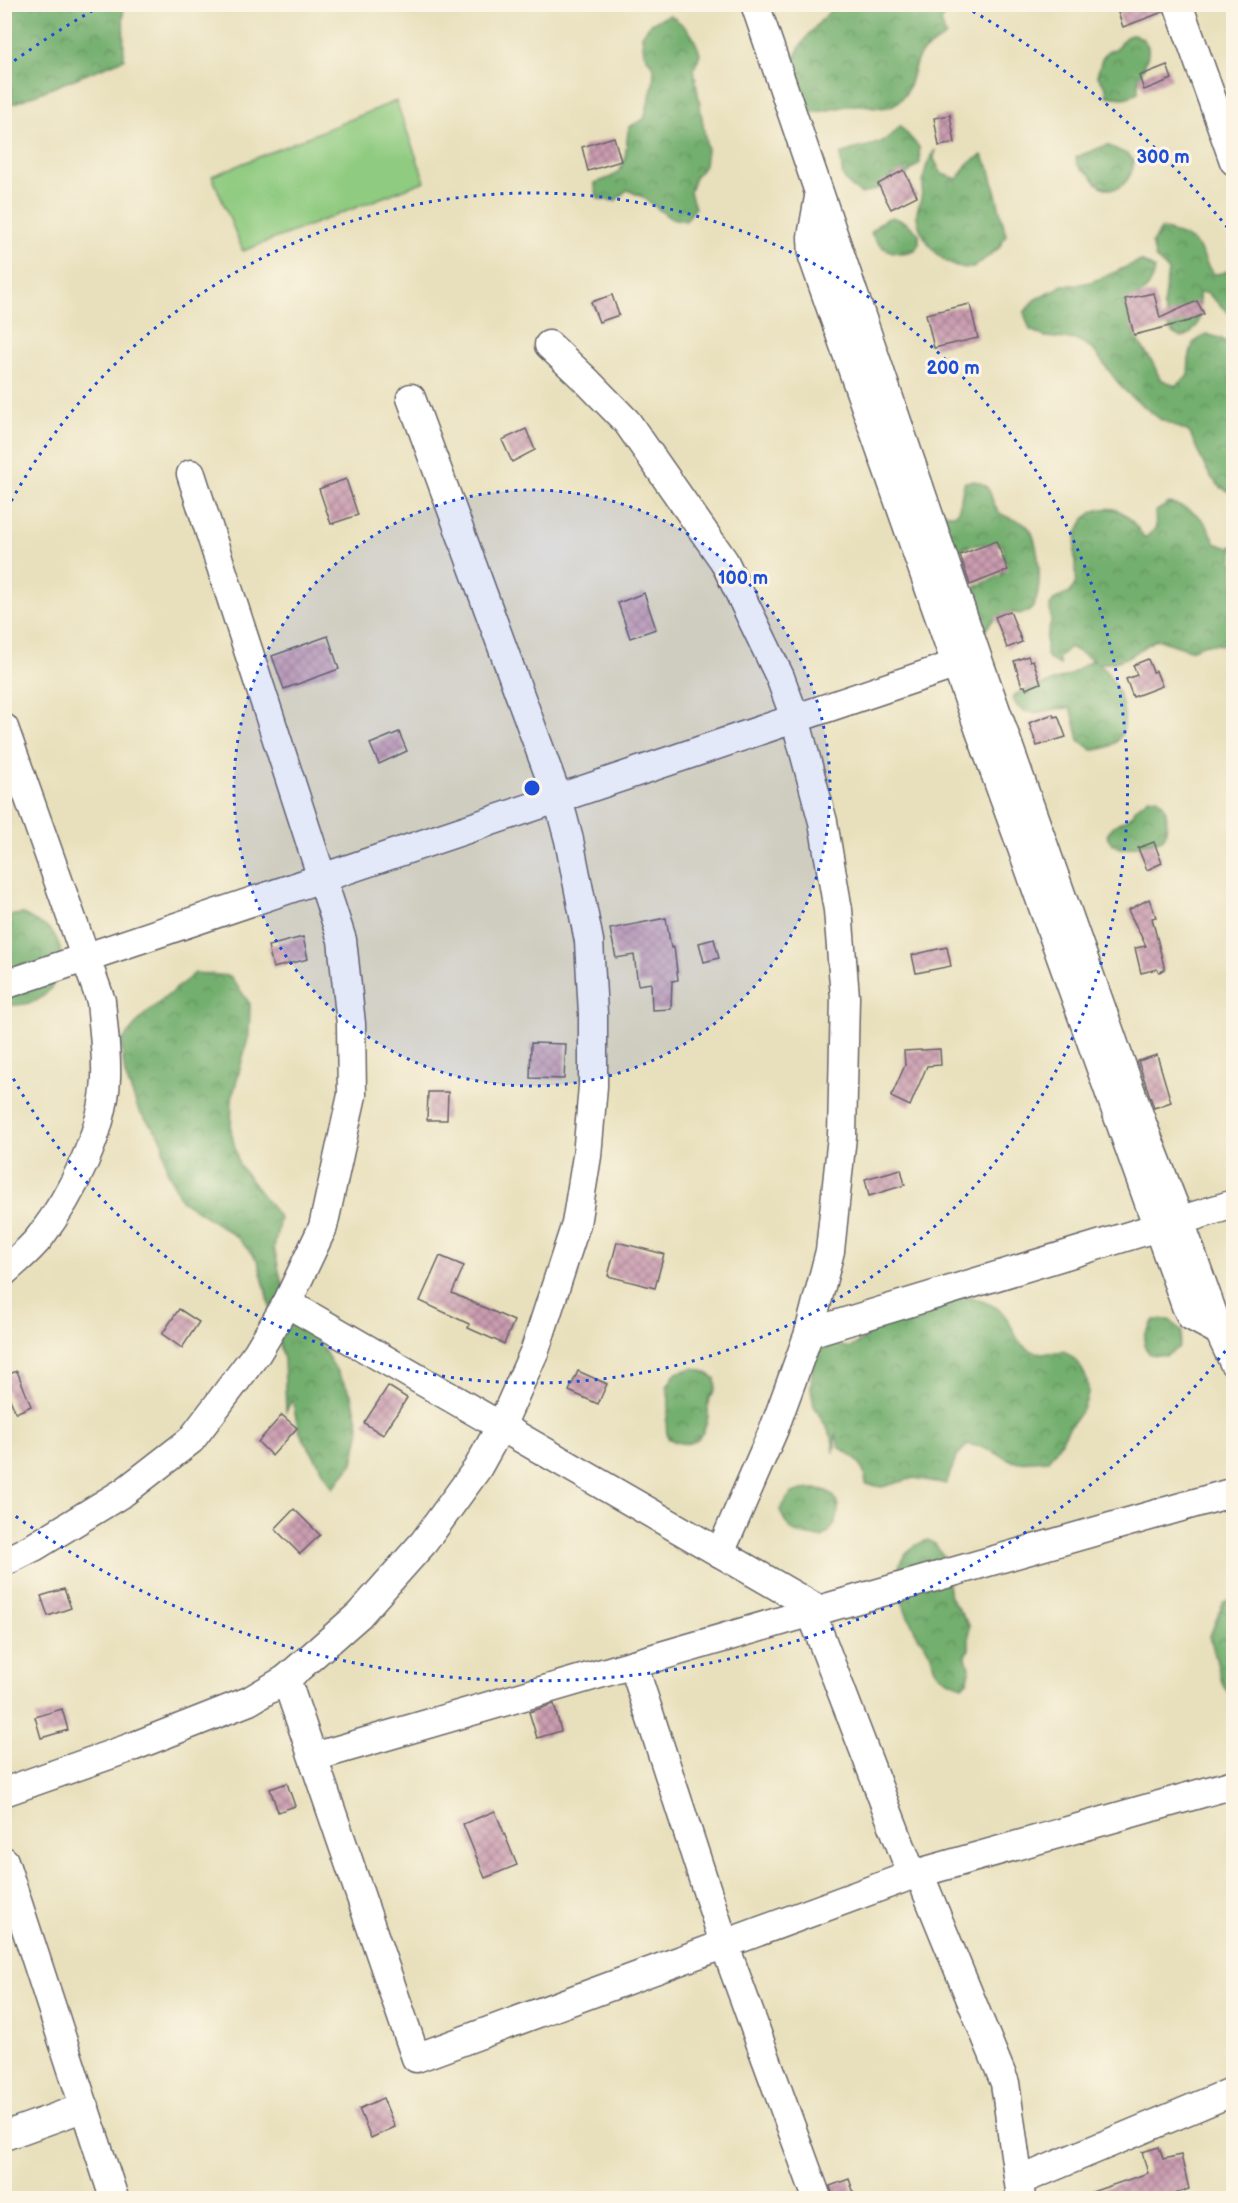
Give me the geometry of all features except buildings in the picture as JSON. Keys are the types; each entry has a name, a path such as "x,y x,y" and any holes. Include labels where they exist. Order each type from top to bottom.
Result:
{"street":[{"path":"755,4 820,195 812,237 813,257 967,660 1170,1225 1191,1316 1219,1331 1233,1363"},
{"path":"1178,4 1233,161"},
{"path":"549,345 627,422 724,561 780,677 795,718 823,822 838,910 845,997 842,1136 830,1251 809,1334 774,1429 720,1552"},
{"path":"4,1792 132,1747 249,1701 286,1679 359,1615 424,1542 477,1469 501,1426 535,1350 576,1224 587,1156 593,1086 590,941 558,799 411,398"},
{"path":"4,1562 34,1547 124,1492 191,1440 256,1353 287,1303 323,1227 352,1095 351,1024 342,940 191,474"},
{"path":"4,985 967,660"},
{"path":"4,728 101,1000 106,1080 100,1117 85,1158 65,1198 39,1238 4,1272"},
{"path":"809,1334 1233,1204"},
{"path":"287,1303 820,1610 920,1872 1005,2083 1020,2190 1233,2093"},
{"path":"314,1757 1233,1492"},
{"path":"633,1664 725,1946 817,2199"},
{"path":"286,1679 416,2058 725,1946 920,1872 1233,1784"},
{"path":"4,1861 114,2199"},
{"path":"4,2136 85,2107"}],"green space":[{"path":"5,4 123,5 124,59 5,107"},
{"path":"836,5 953,5 948,7 941,22 946,36 920,55 906,93 896,103 884,108 854,105 807,113 796,98 791,83 791,69 803,42"},
{"path":"670,15 689,32 700,54 694,69 707,149 705,165 695,177 690,192 695,208 686,221 670,218 643,197 627,190 615,201 598,199 594,183 611,177 622,167 629,127 644,119 653,85 654,68 644,53 642,35 652,22"},
{"path":"1134,34 1148,46 1138,92 1127,97 1107,96 1106,88 1097,75 1102,59 1126,37"},
{"path":"396,101 425,181 243,251 212,176"},
{"path":"900,126 919,147 920,163 907,174 891,176 879,188 862,194 850,186 842,174 841,154 880,143"},
{"path":"1107,145 1129,155 1134,161 1127,180 1113,189 1099,185 1076,161 1076,157"},
{"path":"935,150 934,159 942,174 958,179 967,164 982,155 990,170 1006,235 999,248 973,268 954,266 941,257 925,238 918,223 917,212 925,173"},
{"path":"892,217 907,223 919,234 919,243 915,250 902,253 890,251 875,239 871,233 873,230"},
{"path":"1161,229 1190,239 1199,248 1209,269 1214,274 1233,268 1233,317 1207,293 1199,293 1200,317 1196,326 1186,336 1177,336 1173,333 1163,306 1168,270 1156,259 1152,243"},
{"path":"1141,261 1155,269 1149,287 1142,294 1124,303 1132,318 1134,335 1153,363 1160,379 1176,386 1188,376 1193,343 1207,334 1222,339 1233,347 1233,372 1229,378 1234,391 1233,493 1217,484 1211,476 1189,432 1160,419 1134,399 1122,388 1092,348 1078,340 1045,337 1030,330 1024,313 1034,300 1050,291 1049,295 1062,285 1084,284"},
{"path":"974,481 987,487 999,512 1024,523 1029,528 1036,545 1039,571 1037,596 1029,611 1021,614 1002,614 990,624 978,641 964,598 977,586 1000,576 1005,570 1003,545 982,544 948,553 940,511 956,514 965,482"},
{"path":"1169,503 1198,516 1208,527 1215,543 1229,548 1233,546 1233,645 1206,644 1190,650 1157,639 1124,659 1099,663 1115,686 1121,700 1124,728 1119,739 1108,747 1092,750 1079,740 1070,708 1030,712 1017,706 1013,698 1016,694 1068,676 1090,661 1096,662 1070,647 1058,658 1060,665 1046,655 1046,638 1051,622 1050,606 1055,599 1070,593 1076,581 1075,546 1082,522 1094,512 1110,508 1127,516 1145,538 1156,528 1155,512"},
{"path":"1149,798 1158,798 1164,806 1167,820 1165,836 1160,841 1130,848 1118,847 1112,843 1107,836 1111,828 1132,816 1136,808"},
{"path":"23,914 48,928 57,940 61,960 59,971 55,981 42,997 30,1003 5,1006 4,916"},
{"path":"195,973 230,976 250,1004 249,1035 232,1098 231,1131 239,1165 280,1218 274,1248 281,1280 352,1396 360,1429 353,1463 333,1488 299,1431 292,1400 286,1411 284,1360 258,1261 237,1237 181,1200 167,1170 161,1137 139,1111 125,1075 121,1042 143,1016"},
{"path":"969,1296 1000,1310 1009,1321 1019,1341 1029,1350 1042,1353 1064,1351 1076,1362 1085,1375 1088,1390 1082,1410 1048,1460 1015,1462 985,1448 968,1444 957,1456 946,1484 914,1478 882,1487 866,1484 861,1466 855,1458 839,1447 836,1433 834,1453 832,1437 814,1406 811,1388 812,1369 817,1352 833,1344 850,1348 877,1327 900,1301"},
{"path":"1154,1320 1170,1320 1182,1332 1179,1347 1166,1356 1150,1354 1144,1346 1145,1335"},
{"path":"693,1368 715,1378 715,1390 709,1400 708,1417 703,1432 695,1441 676,1442 668,1438 667,1433 669,1402 667,1387 676,1373"},
{"path":"811,1489 828,1492 835,1498 837,1504 835,1523 822,1537 806,1536 795,1532 786,1524 780,1510 792,1494"},
{"path":"928,1540 935,1544 944,1557 950,1597 969,1625 969,1649 966,1657 970,1672 968,1680 962,1686 937,1672 930,1653 911,1623 900,1596 899,1569 903,1557 913,1547"},
{"path":"1233,1597 1233,1699 1223,1686 1210,1636 1223,1603"}]}
